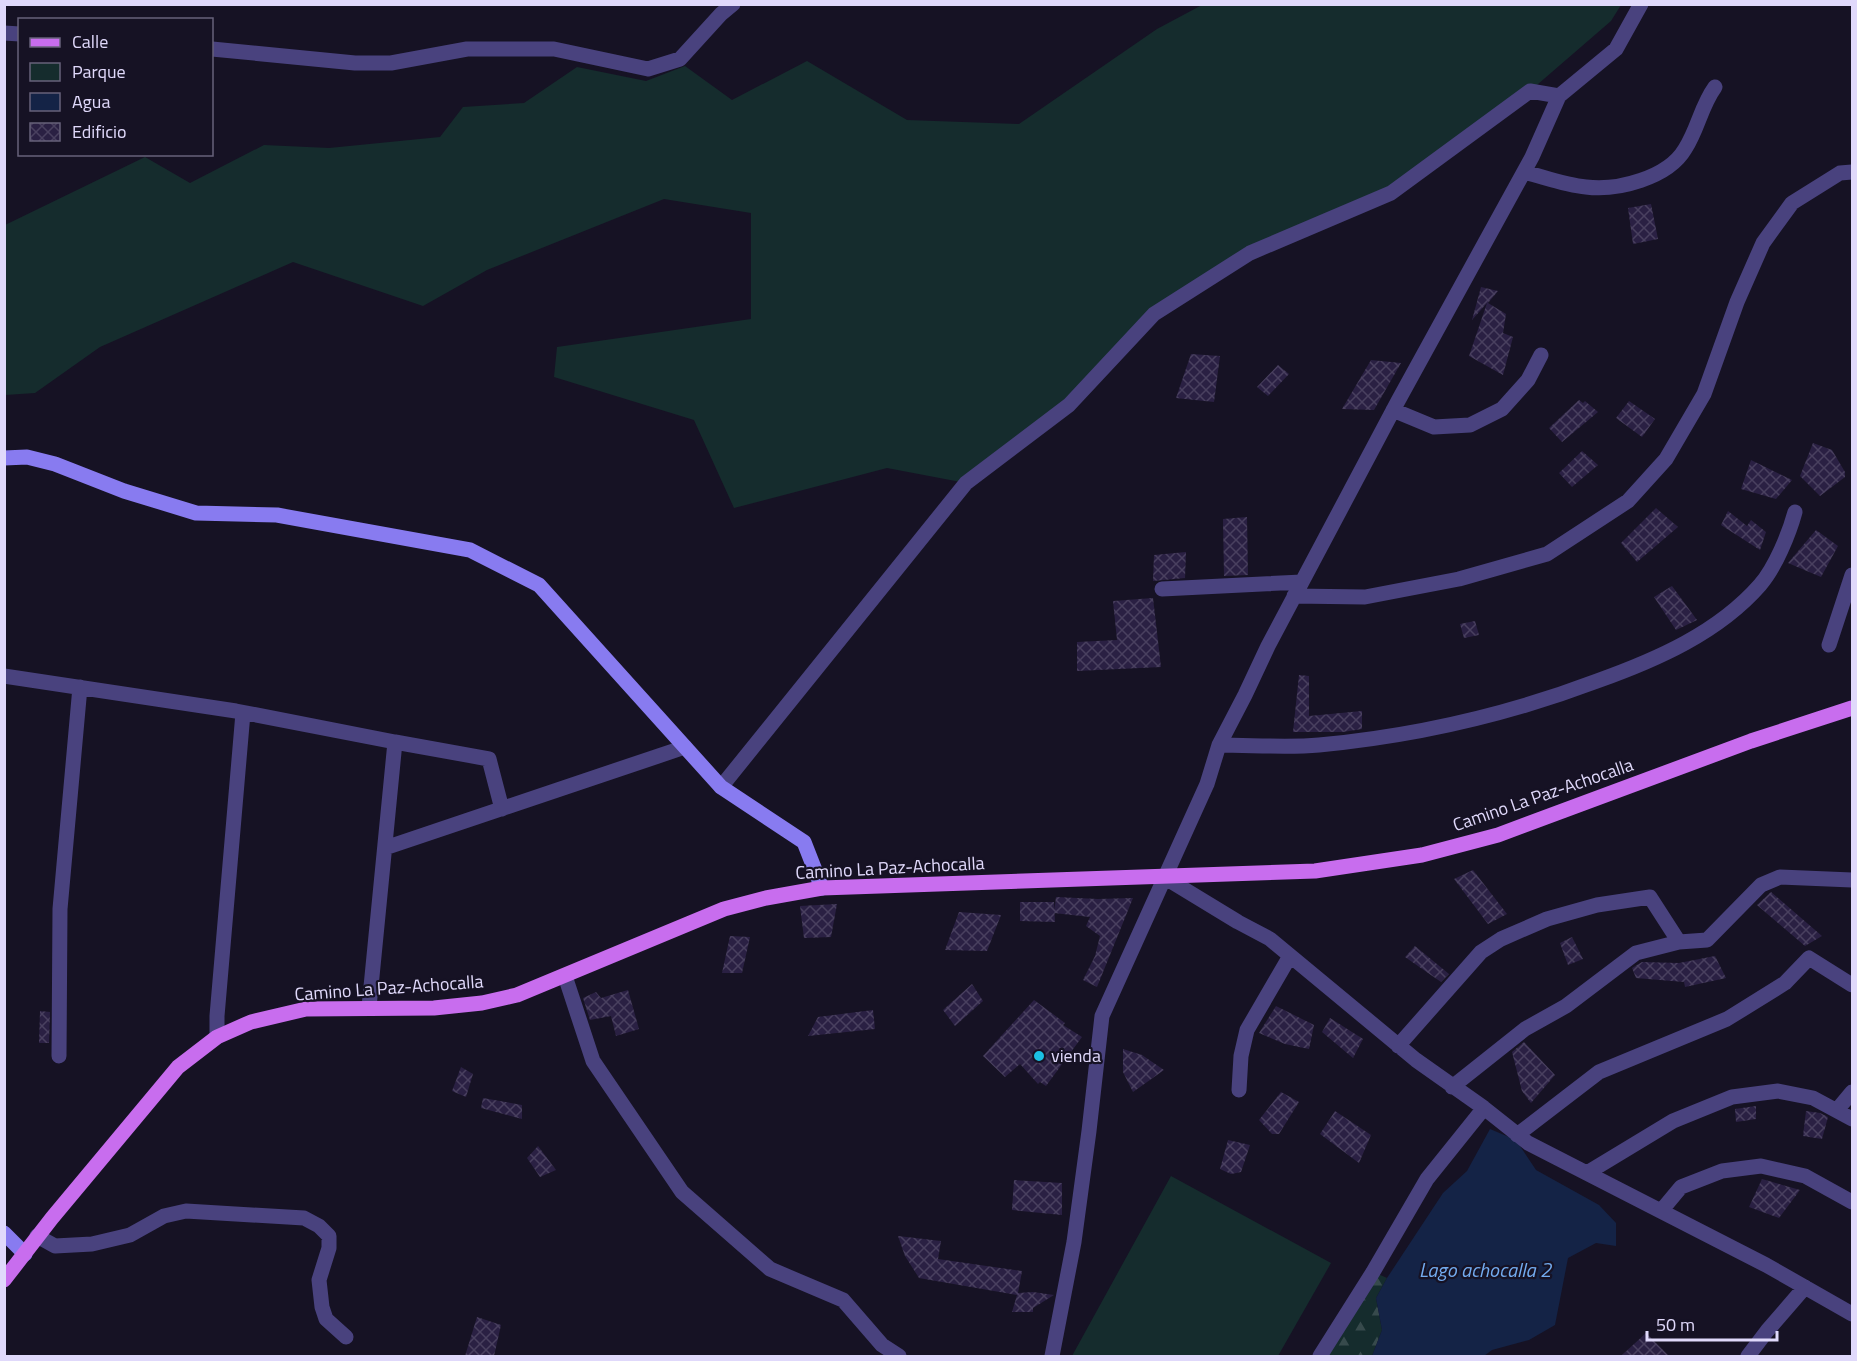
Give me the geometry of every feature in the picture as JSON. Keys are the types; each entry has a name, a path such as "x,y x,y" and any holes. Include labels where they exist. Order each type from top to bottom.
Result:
{"main road":[{"path":"4,458 27,457 55,464 124,491 196,513 277,514 470,550 539,585 721,787 804,842 822,888"},
{"name":"Camino La Paz-Achocalla","path":"4,1280 37,1236 178,1067 217,1037 251,1022 306,1009 434,1008 482,1004 517,995 724,909 765,898 822,888 1315,871 1422,855 1498,835 1751,741 1852,708"},
{"path":"4,1233 25,1254"}],"street":[{"path":"213,49 355,63 391,63 468,49 554,49 648,69 680,59 733,4"},
{"path":"1052,1356 1075,1231 1102,1016 1206,784 1219,744 1294,596 1393,410 1524,172 1559,96 1616,49 1641,4"},
{"path":"1524,172 1587,188 1628,185 1663,171 1684,152 1695,132 1706,99 1715,87"},
{"path":"721,787 966,483 1069,405 1154,314 1250,253 1391,193 1530,91 1559,96"},
{"path":"1294,596 1365,597 1459,579 1547,554 1628,501 1666,459 1704,394 1737,302 1763,243 1792,203 1840,173 1852,172"},
{"path":"1393,410 1434,427 1470,425 1502,409 1528,380 1541,355"},
{"path":"1219,744 1316,745 1381,738 1443,727 1543,701 1650,662 1718,623 1761,584 1788,537 1795,512"},
{"path":"1829,645 1852,575"},
{"path":"1162,589 1302,582"},
{"path":"4,676 243,713 489,759 502,808"},
{"path":"59,1056 60,909 80,687"},
{"path":"217,1037 243,713"},
{"path":"369,1007 395,742"},
{"path":"385,848 685,747"},
{"path":"1164,877 1270,939 1398,1046 1528,1143 1661,1211 1852,1314"},
{"path":"1452,1087 1525,1029 1566,1006 1636,953 1678,942 1707,940 1761,885 1780,877 1852,880"},
{"path":"1398,1046 1480,952 1501,939 1547,919 1597,905 1650,897 1678,942"},
{"path":"1239,1090 1241,1056 1247,1030 1290,956"},
{"path":"1517,1135 1599,1072 1727,1019 1785,983 1809,958 1852,985"},
{"path":"565,976 593,1061 682,1192 770,1269 843,1300 882,1345 899,1356"},
{"path":"1587,1173 1673,1121 1732,1097 1778,1091 1814,1098 1852,1119"},
{"path":"1837,1110 1852,1092"},
{"path":"1320,1356 1373,1272 1427,1179 1484,1108"},
{"path":"1661,1211 1681,1187 1722,1171 1761,1166 1805,1176 1852,1202"},
{"path":"37,1236 55,1246 92,1244 130,1235 164,1216 186,1210 304,1218 319,1226 329,1236 329,1248 320,1280 322,1307 326,1319 346,1337"},
{"path":"1748,1356 1805,1287"}],"green space":[{"path":"1202,5 1621,5 1611,21 1530,91 1391,193 1250,253 1154,314 1069,405 966,483 887,468 734,508 694,420 554,377 557,347 751,319 751,213 664,199 487,270 423,306 293,262 100,347 35,393 5,395 5,225 145,157 190,183 264,145 329,148 440,137 463,107 524,103 577,67 646,81 685,66 732,100 807,61 907,120 1019,124 1157,29"},
{"path":"1171,1176 1331,1263 1278,1356 1072,1356"},
{"path":"1373,1272 1387,1278 1376,1298 1382,1330 1372,1356 1320,1356"}],"water":[{"name":"Lago achocalla 2","path":"1490,1129 1516,1140 1536,1170 1599,1205 1616,1223 1616,1246 1596,1243 1568,1258 1555,1325 1529,1340 1492,1350 1484,1356 1372,1356 1382,1330 1376,1298 1443,1193 1467,1171"}],"building":[{"path":"1651,204 1658,239 1633,244 1628,208"},
{"path":"1481,287 1498,291 1488,303 1506,314 1503,333 1513,337 1503,375 1469,356 1487,303 1472,320"},
{"path":"1191,354 1220,356 1214,402 1176,398"},
{"path":"1371,360 1401,363 1374,410 1342,409"},
{"path":"1278,365 1289,374 1268,396 1257,387"},
{"path":"1579,400 1583,403 1585,401 1598,412 1562,442 1549,428"},
{"path":"1629,401 1655,419 1642,437 1616,418"},
{"path":"1813,443 1832,450 1845,472 1845,477 1820,496 1800,476"},
{"path":"1582,451 1598,465 1572,487 1559,473"},
{"path":"1751,460 1792,480 1776,499 1741,489"},
{"path":"1656,508 1678,527 1637,562 1621,543"},
{"path":"1728,511 1747,526 1751,520 1766,532 1760,550 1721,525"},
{"path":"1247,517 1248,575 1224,576 1223,519"},
{"path":"1816,530 1838,546 1821,577 1788,563"},
{"path":"1186,552 1185,578 1153,581 1154,555"},
{"path":"1672,586 1697,620 1676,630 1654,597"},
{"path":"1153,598 1161,667 1077,671 1077,642 1117,640 1113,601"},
{"path":"1475,621 1479,635 1464,638 1460,624"},
{"path":"1299,675 1309,676 1309,716 1362,711 1362,729 1343,732 1293,732"},
{"path":"1473,870 1507,914 1488,924 1454,879"},
{"path":"1771,892 1822,936 1805,946 1757,905"},
{"path":"1056,897 1133,898 1097,987 1083,980 1095,956 1100,936 1086,926 1090,917 1054,913"},
{"path":"1020,902 1054,902 1055,922 1020,921"},
{"path":"837,904 831,937 804,938 800,906"},
{"path":"959,912 1001,915 987,951 945,950"},
{"path":"730,936 750,937 742,973 722,973"},
{"path":"1572,937 1583,959 1568,965 1560,943"},
{"path":"1415,946 1449,974 1441,982 1405,957"},
{"path":"1715,956 1726,978 1685,987 1684,982 1636,978 1632,968 1642,962 1679,963"},
{"path":"972,984 983,1001 955,1026 943,1010"},
{"path":"628,990 639,1029 616,1036 611,1016 590,1020 583,998 596,992 601,998"},
{"path":"1034,1000 1065,1023 1063,1025 1082,1037 1046,1086 1040,1082 1038,1084 1020,1064 1005,1077 983,1056"},
{"path":"1276,1006 1314,1025 1309,1049 1285,1044 1259,1033"},
{"path":"873,1010 875,1029 808,1036 818,1017"},
{"path":"40,1011 50,1012 49,1043 39,1043"},
{"path":"1330,1018 1363,1039 1353,1058 1322,1032"},
{"path":"1524,1042 1555,1075 1531,1103 1522,1091 1512,1052"},
{"path":"1123,1049 1142,1055 1164,1070 1133,1092 1123,1072"},
{"path":"461,1067 473,1074 466,1097 452,1091"},
{"path":"1281,1092 1299,1102 1279,1134 1272,1134 1259,1120"},
{"path":"483,1098 522,1105 522,1119 481,1108"},
{"path":"1756,1106 1756,1119 1736,1122 1735,1109"},
{"path":"1335,1111 1371,1135 1359,1163 1320,1134"},
{"path":"1806,1111 1828,1117 1822,1139 1803,1136"},
{"path":"1228,1140 1250,1145 1241,1172 1231,1174 1220,1169"},
{"path":"538,1146 556,1170 540,1177 527,1158"},
{"path":"1762,1179 1800,1190 1779,1218 1749,1207"},
{"path":"1014,1180 1062,1183 1062,1215 1012,1210"},
{"path":"898,1236 941,1241 938,1259 1022,1271 1018,1293 1033,1292 1054,1295 1033,1308 1033,1312 1012,1312 1017,1295 919,1278 905,1256"},
{"path":"477,1317 501,1325 494,1356 465,1356"},
{"path":"1646,1333 1669,1356 1621,1356"}],"place":[{"name":"vienda","path":"1039,1056"}]}
